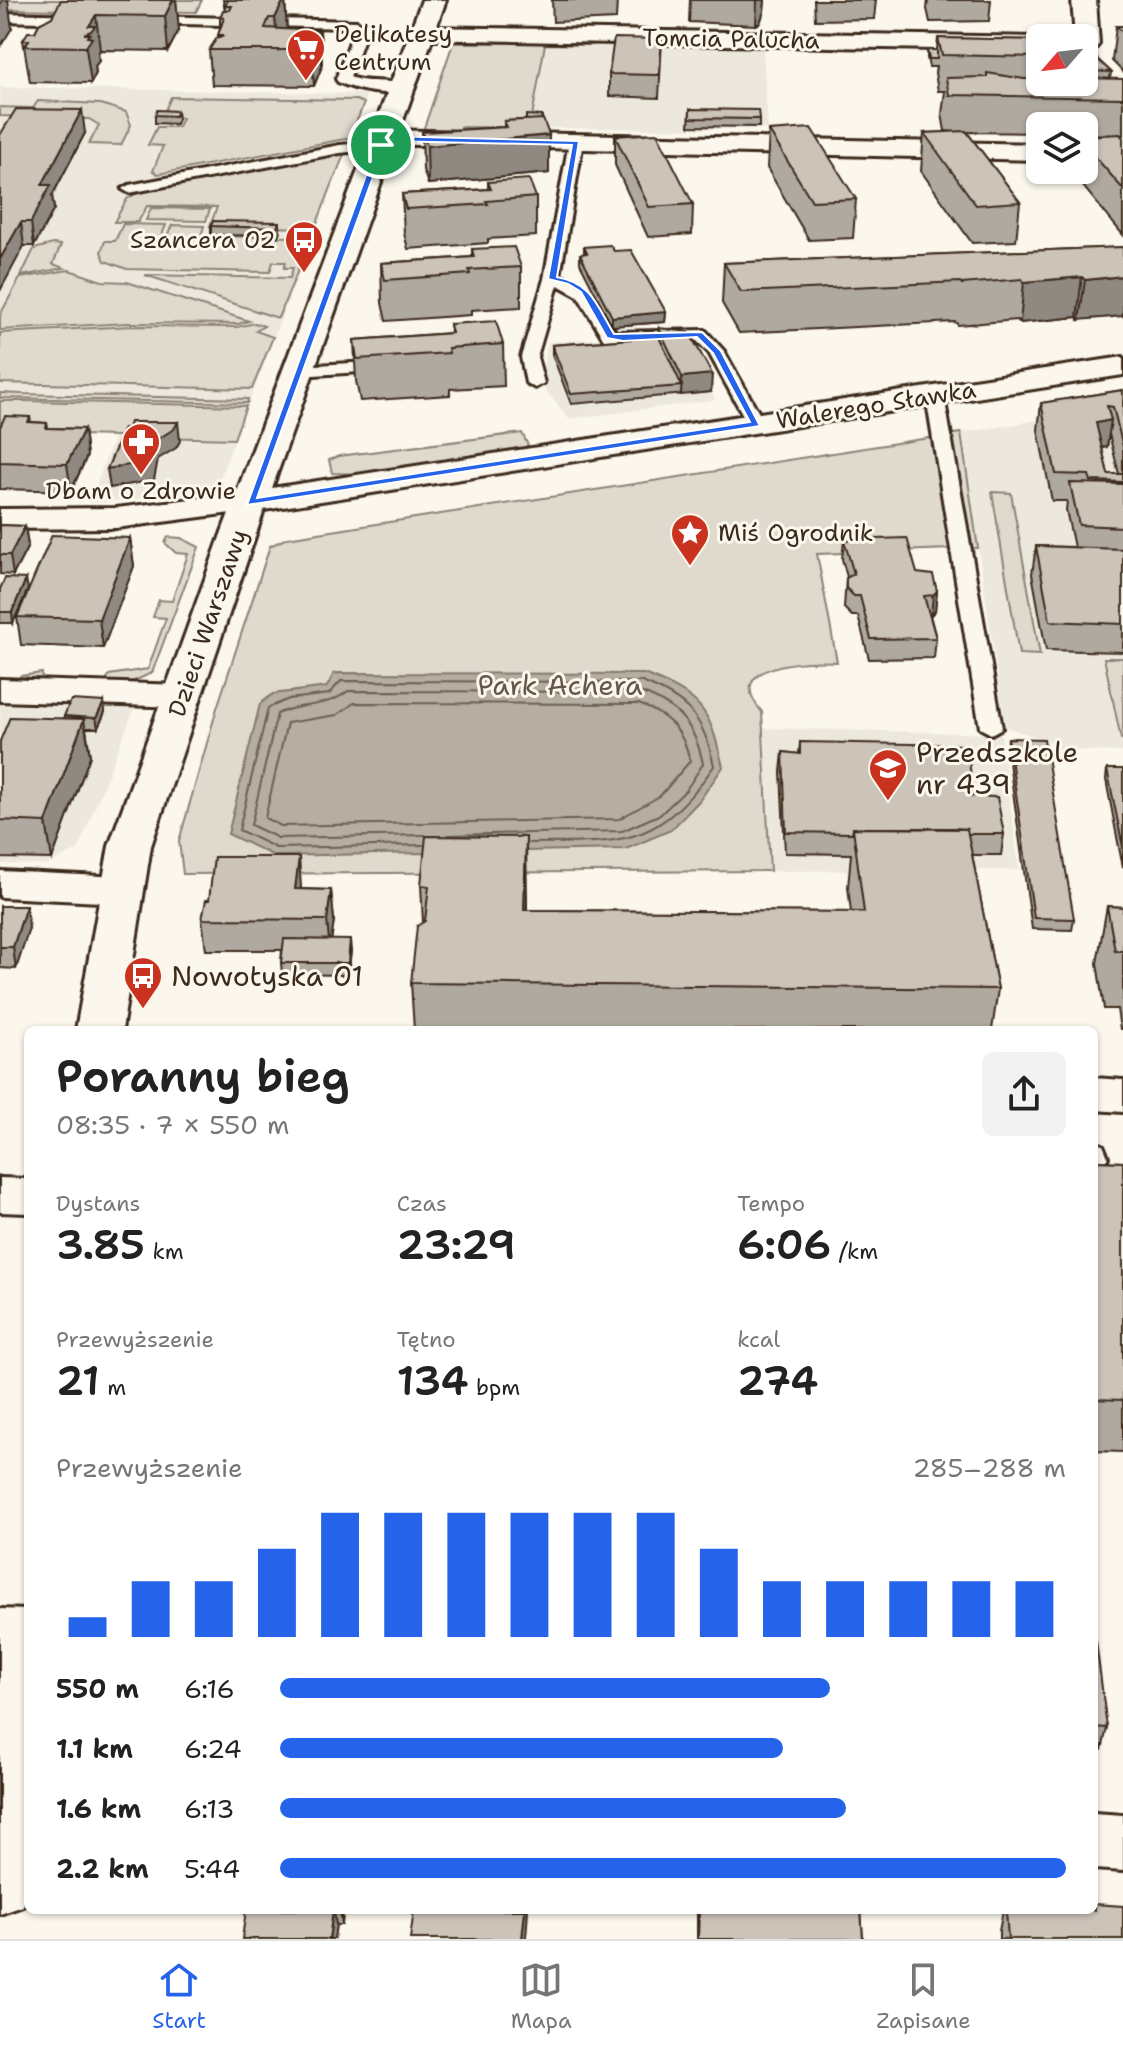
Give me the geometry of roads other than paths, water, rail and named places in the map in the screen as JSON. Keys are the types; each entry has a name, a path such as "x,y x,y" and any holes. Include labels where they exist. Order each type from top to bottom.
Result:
{"street":[{"name":"Dzieci Warszawy","path":"100,1026 130,846 250,502 434,0"},
{"path":"1084,0 1085,24"},
{"name":"Tomcia Palucha","path":"421,34 1026,44"},
{"path":"1098,45 1117,46"},
{"path":"382,142 576,142 1026,152"},
{"name":"Walerego Sławka","path":"0,519 116,518 250,502 1123,366"},
{"path":"0,690 182,696"},
{"path":"0,884 121,890"},
{"path":"1098,1094 1123,1096"},
{"path":"0,1195 24,1196"},
{"path":"0,1633 24,1634"},
{"path":"0,1885 20,1777 24,1714"},
{"path":"1098,1841 1123,1843"}],"lane":[{"path":"0,17 96,19"},
{"path":"127,19 352,24 361,30 343,79 358,86 401,88"},
{"path":"129,189 382,142"},
{"path":"535,383 521,357 552,279 576,142"},
{"path":"552,279 571,282 584,290 610,336 623,339 699,334 716,351 756,424"},
{"path":"298,371 399,365"},
{"path":"935,396 991,728"}],"water":[{"path":"334,673 644,674 679,690 700,707 713,730 723,767 699,801 671,830 626,849 274,856 228,834 260,704 273,694 327,687"}],"place":[{"name":"Delikatesy Centrum","path":"306,82"},
{"name":"Szancera 02","path":"304,274"},
{"name":"Dbam o Zdrowie","path":"141,476"},
{"name":"Miś Ogrodnik","path":"690,567"},
{"name":"Przedszkole nr 439","path":"888,802"},
{"name":"Nowotyska 01","path":"143,1010"}],"park label":[{"name":"Park Achera","path":"560,685"}]}
